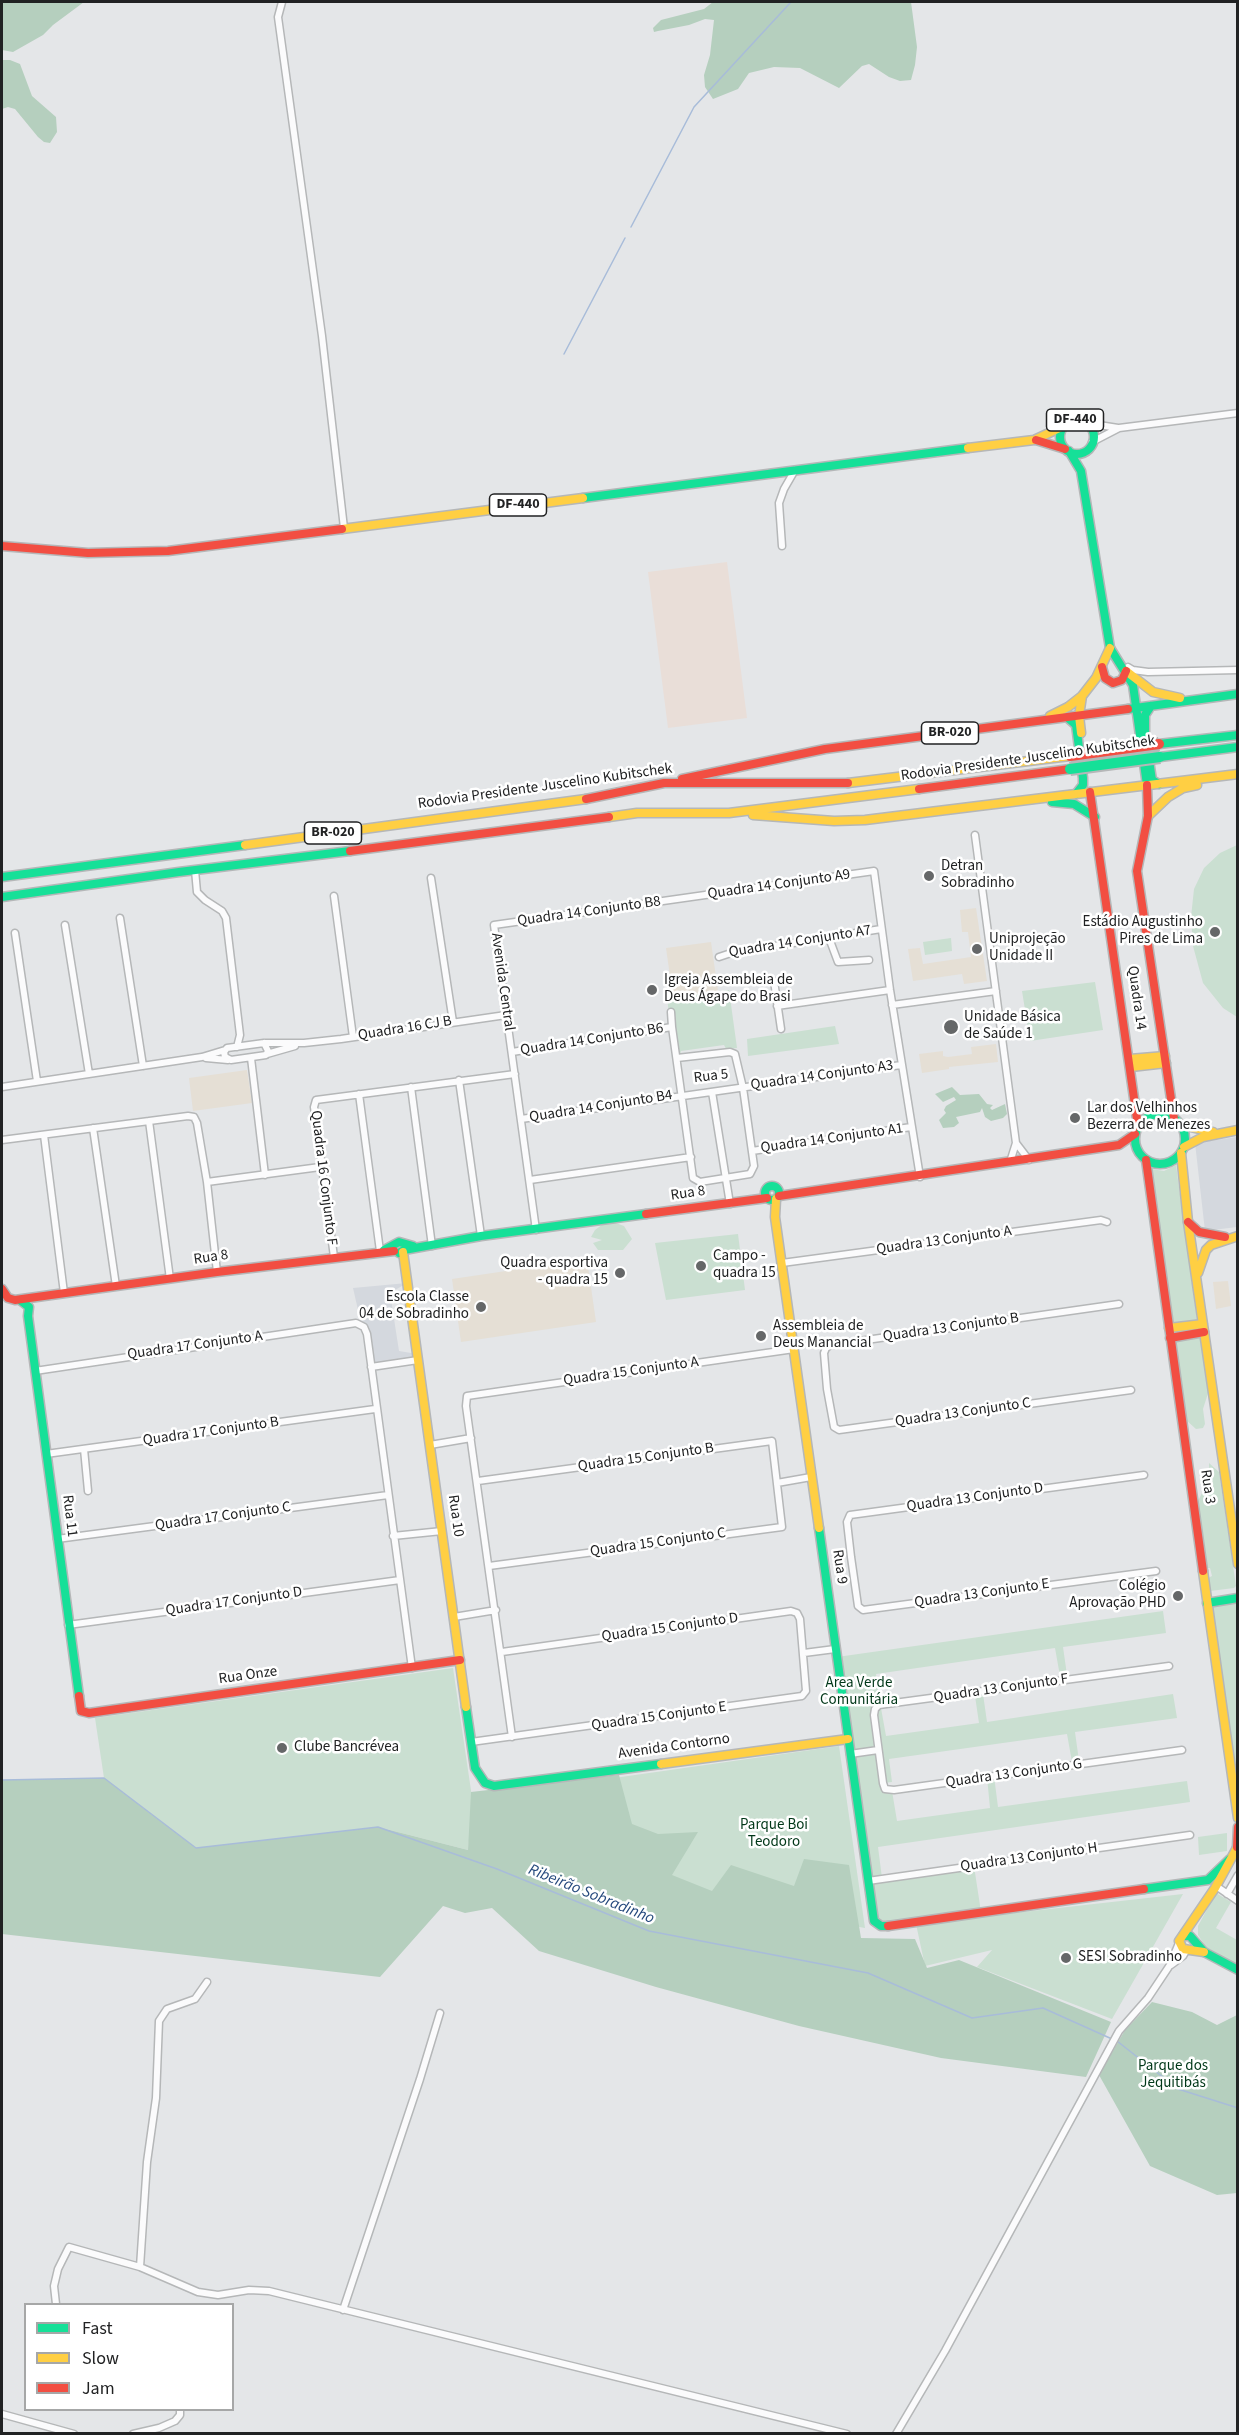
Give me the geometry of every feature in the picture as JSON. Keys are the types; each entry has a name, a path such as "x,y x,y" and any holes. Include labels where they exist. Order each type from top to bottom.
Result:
{"main road":[{"name":"DF-440","path":"2,546 88,553 168,551 1034,440 1074,420 1086,423 1093,433 1090,446 1078,453 1034,440"},
{"name":"DF-440","path":"1064,426 1059,437 1067,450"},
{"path":"1081,471 1090,446"},
{"path":"1067,450 1081,471 1110,648 1135,683 1162,695 1201,700"},
{"path":"1036,722 1058,713 1082,696 1102,667 1110,648"},
{"path":"1102,667 1105,678 1113,683 1122,680 1126,671"},
{"path":"1135,683 1136,709 1147,785 1148,816 1137,871 1165,1059 1177,1122 1185,1140 1182,1150"},
{"name":"BR-020","path":"664,783 825,749 1036,722 1079,719 1238,694"},
{"path":"1076,794 1083,785 1076,725 1082,696"},
{"path":"1151,706 1145,715 1145,734 1150,775 1152,780 1159,784"},
{"name":"Quadra 14","path":"1079,719 1131,1063 1137,1130"},
{"name":"Rodovia Presidente Juscelino Kubitschek","path":"2,877 585,799 664,783 835,785 1238,735"},
{"name":"Rodovia Presidente Juscelino Kubitschek","path":"2,897 637,813 729,813 1238,747"},
{"path":"1148,816 1168,797 1183,788 1238,774"},
{"name":"BR-020","path":"729,813 834,821 865,820 1238,774"},
{"path":"992,806 1018,806 1055,801 1074,804 1095,817"},
{"path":"224,847 216,857 218,863 225,868"},
{"path":"179,872 195,867 199,862 198,857 188,852"},
{"path":"1131,1063 1165,1059"},
{"path":"772,1196 920,1177 1119,1145 1137,1130 1144,1120 1158,1114 1198,1131 1219,1133"},
{"path":"1137,1130 1136,1148 1143,1157"},
{"path":"1119,1145 1152,1163 1165,1164 1171,1162 1182,1150 1206,1136 1238,1130"},
{"name":"Rua 3","path":"1182,1150 1188,1222 1238,1564"},
{"name":"Rua 3","path":"1143,1157 1238,1818"},
{"name":"Rua 8","path":"44,1297 217,1272 419,1248 481,1236 772,1196"},
{"name":"Rua 9","path":"772,1196 874,1921 881,1926 887,1926 1187,1882 1211,1885"},
{"path":"1188,1222 1206,1234 1233,1237"},
{"path":"1197,1276 1206,1251 1211,1245 1233,1237"},
{"name":"Rua 10","path":"394,1250 405,1269 475,1768"},
{"path":"2,1289 8,1298 20,1300 44,1297"},
{"path":"28,1316 44,1297"},
{"name":"Rua 11","path":"20,1300 28,1304 78,1703 81,1711 89,1713"},
{"path":"1169,1333 1203,1328"},
{"path":"1229,1504 1238,1515"},
{"path":"1207,1603 1238,1598"},
{"name":"Rua Onze","path":"89,1713 460,1660"},
{"path":"1226,1736 1238,1749"},
{"name":"Avenida Contorno","path":"475,1768 485,1783 494,1786 848,1739"},
{"path":"1238,1827 1237,1847 1211,1885 1192,1924 1186,1943 1238,1970"}],"street":[{"path":"282,2 279,16 321,324 344,528"},
{"name":"DF-440","path":"1086,423 1119,428 1238,413"},
{"name":"DF-440","path":"1090,446 1119,428"},
{"path":"782,546 779,503 796,469"},
{"path":"1120,661 1139,672 1238,670"},
{"path":"1135,683 1167,672"},
{"path":"975,835 1017,1146 1010,1163"},
{"path":"195,870 197,892 226,918 240,1035 237,1047"},
{"name":"Quadra 14 Conjunto A9","path":"684,898 874,871 881,929"},
{"path":"431,878 453,1022"},
{"path":"334,896 353,1037"},
{"name":"Quadra 14 Conjunto B8","path":"494,925 684,898"},
{"path":"120,918 143,1066"},
{"path":"65,925 89,1074"},
{"name":"Avenida Central","path":"494,925 536,1230"},
{"path":"881,929 920,1177"},
{"name":"Quadra 14 Conjunto A7","path":"719,957 731,952 881,929"},
{"path":"15,933 37,1082"},
{"path":"829,938 838,962 869,960"},
{"path":"774,981 781,1029"},
{"path":"777,1006 890,990"},
{"path":"892,1005 996,991"},
{"path":"671,1012 672,1027 695,1180 702,1181 752,1172 754,1166 752,1150 737,1056 733,1053 677,1058"},
{"name":"Quadra 16 CJ B","path":"202,1057 248,1045 304,1043 506,1015"},
{"name":"Quadra 14 Conjunto B6","path":"512,1052 672,1027"},
{"path":"240,1035 248,1045"},
{"path":"264,1043 267,1054"},
{"name":"Quadra 16 CJ B","path":"202,1057 251,1061 304,1043"},
{"path":"225,1050 228,1060"},
{"path":"2,1087 202,1057"},
{"path":"251,1061 265,1175"},
{"name":"Quadra 14 Conjunto A3","path":"743,1088 901,1065"},
{"path":"394,1250 359,1094 515,1074"},
{"path":"459,1080 481,1236"},
{"path":"411,1087 432,1246"},
{"name":"Rua 5","path":"682,1095 743,1088"},
{"path":"712,1092 730,1203"},
{"name":"Quadra 16 Conjunto F","path":"334,1257 320,1167 314,1107 316,1100 359,1094"},
{"name":"Quadra 14 Conjunto B4","path":"521,1119 682,1095"},
{"path":"2,1140 191,1116 197,1123 207,1182 217,1272"},
{"path":"149,1121 170,1279"},
{"name":"Quadra 14 Conjunto A1","path":"752,1150 911,1127"},
{"path":"93,1128 116,1286"},
{"path":"44,1135 64,1293"},
{"path":"1017,1146 1029,1160"},
{"path":"530,1180 691,1157"},
{"path":"207,1182 320,1167"},
{"name":"Quadra 13 Conjunto A","path":"782,1263 1101,1220 1107,1222"},
{"name":"Quadra 13 Conjunto B","path":"827,1389 824,1353 831,1345 1119,1304"},
{"name":"Quadra 17 Conjunto A","path":"35,1371 356,1323 365,1329 371,1367"},
{"name":"Quadra 15 Conjunto A","path":"471,1438 466,1406 469,1395 794,1349"},
{"path":"412,1668 371,1367 418,1360"},
{"name":"Quadra 13 Conjunto C","path":"827,1389 834,1427 839,1430 1131,1390"},
{"name":"Quadra 17 Conjunto B","path":"46,1454 375,1409"},
{"path":"430,1445 471,1438 512,1737"},
{"name":"Quadra 15 Conjunto B","path":"478,1481 772,1442 777,1483"},
{"path":"84,1449 88,1491"},
{"name":"Quadra 13 Conjunto D","path":"851,1557 847,1522 850,1515 1144,1475"},
{"path":"777,1483 812,1477"},
{"name":"Quadra 15 Conjunto C","path":"489,1566 783,1527 777,1483"},
{"name":"Quadra 17 Conjunto C","path":"57,1539 388,1495"},
{"path":"393,1536 442,1531"},
{"name":"Quadra 13 Conjunto E","path":"851,1557 858,1606 863,1610 1156,1571"},
{"name":"Quadra 17 Conjunto D","path":"68,1625 400,1580"},
{"path":"454,1617 496,1610"},
{"name":"Quadra 15 Conjunto D","path":"502,1652 791,1611 797,1613 800,1619 804,1653"},
{"path":"804,1653 836,1648"},
{"name":"Quadra 15 Conjunto E","path":"471,1742 802,1696 806,1691 804,1653"},
{"name":"Quadra 13 Conjunto F","path":"878,1750 874,1715 879,1705 1169,1666"},
{"path":"850,1754 878,1750"},
{"name":"Quadra 13 Conjunto G","path":"878,1750 884,1787 890,1791 1182,1750"},
{"name":"Quadra 13 Conjunto H","path":"868,1881 1190,1835"},
{"path":"1227,1894 1238,1875"},
{"path":"1211,1885 1238,1901"},
{"path":"896,2433 945,2351 1119,2031 1148,1998 1170,1965 1182,1957 1186,1943"},
{"path":"140,2267 147,2162 156,2098 159,2021 167,2009 195,1999 207,1982"},
{"path":"343,2310 440,2013"},
{"path":"56,2303 54,2286 58,2269 69,2247 140,2267 209,2294 260,2289 847,2433"},
{"path":"133,2433 159,2428 175,2421 180,2411"},
{"path":"2,2414 74,2433"}],"shaded area":[{"path":"727,562 747,718 668,728 648,572"},
{"path":"976,908 987,981 964,984 962,974 913,981 908,949 920,948 923,964 971,957 968,932 962,932 960,910"},
{"path":"711,942 718,991 673,997 666,948"},
{"path":"996,1044 998,1062 949,1067 949,1069 922,1073 919,1054 943,1051 943,1056 948,1057 972,1054 971,1047"},
{"path":"247,1070 252,1103 193,1111 189,1078"},
{"path":"1237,1137 1237,1227 1205,1231 1195,1143"},
{"path":"587,1259 596,1322 461,1342 452,1279"},
{"path":"1228,1281 1231,1306 1216,1309 1213,1282"},
{"path":"407,1283 390,1293 399,1351 417,1354 418,1360 371,1367 353,1288"}],"green space":[{"path":"2,2 84,2 43,35 13,52 2,50"},
{"path":"713,2 911,2 917,47 911,80 900,81 889,77 869,64 862,66 839,88 800,68 774,67 749,73 738,89 713,99 705,87 704,75 710,55 714,20 705,19 689,25 654,32 653,28 661,20 704,9"},
{"path":"2,60 20,64 32,96 56,117 57,132 50,143 38,137 15,109 8,107 2,109"},
{"name":"Estádio Augustinho Pires de Lima","path":"1238,845 1237,1017 1223,1008 1203,983 1193,946 1191,917 1194,889 1204,868 1220,853"},
{"path":"951,938 952,951 925,955 923,942"},
{"path":"1095,982 1103,1030 1030,1041 1022,991"},
{"path":"729,990 737,1048 726,1049 724,1045 681,1051 680,1056 674,1052 667,998"},
{"path":"835,1026 839,1044 748,1056 747,1039"},
{"path":"952,1087 960,1095 979,1094 987,1104 993,1105 990,1108 992,1110 1005,1104 1007,1114 1003,1118 991,1121 985,1117 982,1108 980,1112 956,1117 959,1123 954,1127 943,1128 939,1120 946,1113 944,1110 946,1106 956,1100 954,1097 943,1102 935,1094"},
{"path":"1176,1165 1197,1320 1174,1325 1151,1169 1164,1171"},
{"path":"613,1222 624,1226 632,1239 623,1250 598,1250 593,1243 602,1240 591,1237 595,1230 603,1224"},
{"name":"Campo - quadra 15","path":"738,1234 745,1290 666,1300 655,1243"},
{"path":"1200,1336 1210,1387 1203,1409 1205,1424 1203,1428 1196,1429 1186,1420 1176,1340"},
{"path":"1209,1463 1219,1472 1236,1586 1210,1591 1208,1578 1212,1576 1210,1568 1207,1568 1198,1501 1204,1489 1201,1470 1209,1469"},
{"path":"1237,1598 1237,1818 1207,1603"},
{"name":"Area Verde Comunitária","path":"1163,1611 1166,1633 1063,1647 1067,1675 1060,1676 1055,1648 876,1674 880,1705 876,1709 881,1708 886,1736 979,1723 975,1696 983,1694 987,1722 1173,1694 1177,1718 1075,1732 1079,1761 1072,1762 1067,1734 889,1759 892,1782 883,1783 892,1791 897,1821 990,1808 987,1777 994,1776 998,1807 1187,1781 1190,1802 878,1847 882,1878 974,1866 981,1912 876,1924 837,1657"},
{"name":"Clube Bancrévea","path":"453,1668 473,1804 468,1850 378,1827 196,1848 104,1778 95,1718"},
{"name":"Parque Boi Teodoro","path":"839,1746 865,1928 679,1895 619,1827 614,1778"},
{"path":"619,1775 632,1824 658,1834 698,1832 672,1875 712,1891 731,1865 794,1886 804,1859 849,1865 861,1938 915,1939 927,1968 959,1960 1111,2022 1086,2077 941,2058 799,2026 656,1987 539,1951 492,1908 465,1913 443,1906 380,1977 2,1934 2,1780 104,1778 196,1848 378,1827 468,1850 471,1792"},
{"path":"1227,1833 1227,1851 1199,1855 1198,1837"},
{"path":"1216,1893 1231,1902 1216,1928 1237,1940 1237,1965 1206,1947 1198,1935 1198,1926"},
{"name":"SESI Sobradinho","path":"1183,1894 1112,2019 977,1967 992,1950 925,1966 916,1924"},
{"name":"Parque dos Jequitibás","path":"1152,2002 1192,2012 1217,2025 1237,2015 1237,2193 1217,2195 1150,2166 1099,2075 1125,2030"}],"waterway":[{"path":"631,227 694,107 791,2"},
{"path":"564,354 625,238"},
{"name":"Ribeirão Sobradinho","path":"2,1780 104,1778 196,1848 378,1827 497,1869 649,1931 868,1973 972,2018 1043,2008 1112,2039"},
{"name":"Ribeirão Sobradinho","path":"1117,2041 1178,2089 1238,2108"}],"traffic: fast":[{"path":"1077,420 1089,425 1094,437 1089,449 1077,454 1065,449 1060,437 1065,425 1077,420"},
{"path":"583,498 968,448"},
{"path":"1069,451 1081,471 1110,648 1133,685 1147,785"},
{"path":"1128,709 1238,694"},
{"path":"1151,706 1145,715 1145,734 1152,780 1159,784"},
{"path":"1068,718 1076,725 1083,778 1083,785 1076,794"},
{"path":"1159,744 1238,735"},
{"path":"1160,757 1238,747"},
{"path":"1070,769 1160,757"},
{"path":"1052,802 1074,804 1095,817"},
{"path":"2,877 245,845"},
{"path":"2,897 350,851"},
{"path":"1160,1114 1178,1121 1185,1139 1178,1157 1160,1164 1142,1157 1135,1139 1142,1121 1160,1114"},
{"path":"769,1186 775,1186 779,1193 775,1200 769,1200 765,1196 765,1190 769,1186"},
{"path":"399,1253 404,1250 481,1236 646,1214"},
{"path":"384,1250 399,1242 413,1246"},
{"path":"20,1300 29,1307 28,1316 79,1696"},
{"path":"819,1528 874,1921 881,1926 888,1926"},
{"path":"1207,1603 1238,1598"},
{"path":"466,1707 475,1768 485,1783 494,1786 661,1764"},
{"path":"1144,1889 1208,1880 1230,1859"},
{"path":"1183,1936 1190,1936 1204,1952 1238,1970"}],"traffic: slow":[{"path":"968,448 1034,440 1064,426"},
{"path":"342,529 583,498"},
{"path":"1081,733 1079,716 1082,696 1096,678 1110,648"},
{"path":"1126,671 1153,692 1180,698"},
{"path":"1050,716 1068,707 1082,696"},
{"path":"848,783 1070,756"},
{"path":"753,815 834,821 865,820 1238,774"},
{"path":"1148,816 1168,797 1183,788 1197,785"},
{"path":"609,817 637,813 729,813 919,789"},
{"path":"245,845 586,799"},
{"path":"1130,1059 1165,1056"},
{"path":"1131,1067 1166,1063"},
{"path":"1181,1125 1213,1132"},
{"path":"1184,1147 1203,1137 1238,1130"},
{"path":"1181,1153 1188,1222 1238,1564"},
{"path":"776,1199 775,1217 819,1528"},
{"path":"1198,1273 1206,1250 1211,1245 1238,1236"},
{"path":"403,1252 466,1707"},
{"path":"1169,1328 1203,1324"},
{"path":"1203,1571 1238,1818"},
{"path":"661,1764 848,1739"},
{"path":"1204,1952 1183,1949 1179,1941 1215,1888 1238,1846"}],"traffic: jam":[{"path":"1036,440 1065,449"},
{"path":"2,546 88,553 168,551 342,529"},
{"path":"1102,667 1105,678 1113,683 1122,680 1126,671"},
{"path":"682,779 825,749 1128,709"},
{"path":"1070,756 1159,744"},
{"path":"919,789 1070,769"},
{"path":"586,799 664,783 848,783"},
{"path":"1147,785 1148,816 1137,871 1174,1119"},
{"path":"1090,792 1138,1126"},
{"path":"350,851 609,817"},
{"path":"779,1196 1119,1145 1135,1134"},
{"path":"1146,1160 1203,1571"},
{"path":"646,1214 767,1198"},
{"path":"1188,1222 1199,1232 1225,1237"},
{"path":"2,1289 8,1298 15,1300 217,1272 394,1251"},
{"path":"1170,1338 1204,1332"},
{"path":"79,1696 81,1711 89,1713 460,1660"},
{"path":"1237,1847 1238,1827"},
{"path":"888,1926 1144,1889"}],"place":[{"name":"Detran Sobradinho","path":"929,876"},
{"name":"Estádio Augustinho Pires de Lima","path":"1215,932"},
{"name":"Uniprojeção Unidade II","path":"977,949"},
{"name":"Igreja Assembleia de Deus Ágape do Brasi","path":"652,990"},
{"name":"Unidade Básica de Saúde 1","path":"951,1027"},
{"name":"Lar dos Velhinhos Bezerra de Menezes","path":"1075,1118"},
{"name":"Campo - quadra 15","path":"701,1266"},
{"name":"Quadra esportiva - quadra 15","path":"620,1273"},
{"name":"Escola Classe 04 de Sobradinho","path":"481,1307"},
{"name":"Assembleia de Deus Manancial","path":"761,1336"},
{"name":"Colégio Aprovação PHD","path":"1178,1596"},
{"name":"Clube Bancrévea","path":"282,1748"},
{"name":"SESI Sobradinho","path":"1066,1958"}]}
